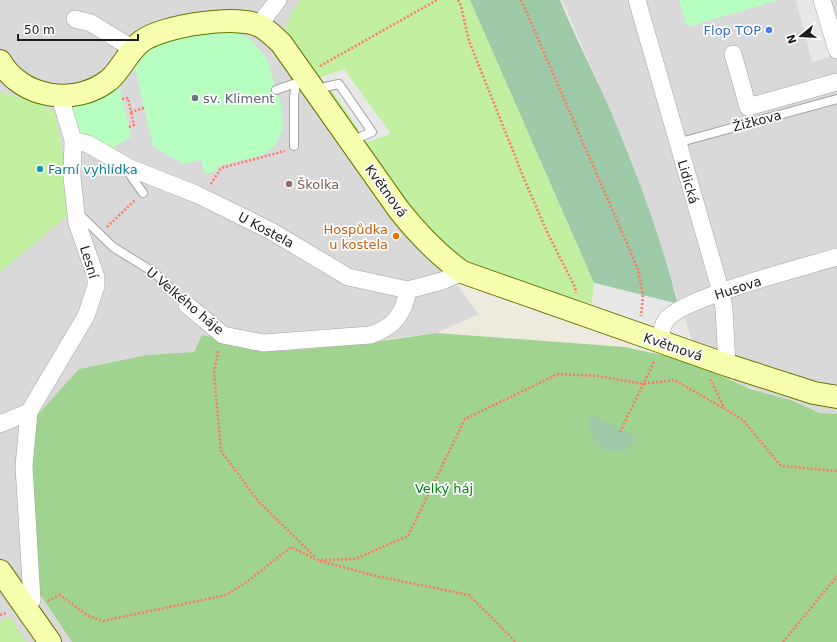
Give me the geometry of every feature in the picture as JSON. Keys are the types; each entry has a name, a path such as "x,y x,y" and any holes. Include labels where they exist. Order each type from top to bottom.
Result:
{"street":[{"path":"259,25 278,0"},
{"name":"Lidická","path":"637,0 721,292 724,309 727,365"},
{"path":"822,0 833,23 837,50"},
{"path":"74,19 91,23 134,49"},
{"name":"Květnová","path":"0,61 7,72 19,83 39,92 60,97 77,95 109,80 134,49 152,35 213,21 229,20 259,25 281,43 305,82 351,142 399,210 420,236 442,258 462,272 649,339 727,365 814,392 837,396"},
{"name":"Žižkova","path":"733,54 748,107 837,82"},
{"name":"Lesní","path":"28,603 24,466 29,412 86,316 96,286 96,277 77,223 72,177 74,140 60,97"},
{"name":"U Kostela","path":"74,140 88,144 130,168 196,194 271,231 348,277 408,290 442,281 462,272"},
{"name":"Husova","path":"649,339 676,311 721,292 837,257"},
{"name":"U Velkého háje","path":"186,305 223,335 263,343 370,335 381,332 390,326 406,302 408,290"},
{"path":"0,424 29,412"},
{"path":"0,571 28,603 50,642"}],"lane":[{"path":"276,90 305,82"},
{"path":"294,146 294,97 305,82"},
{"name":"Žižkova","path":"677,143 837,99"},
{"path":"130,168 131,176 143,193"},
{"name":"U Velkého háje","path":"76,211 113,247 155,273 186,305"}],"path":[{"path":"305,82 437,0"},
{"path":"458,0 461,6 469,41 525,181 548,234 575,287 579,313"},
{"path":"521,0 638,269 649,339 655,360 620,432"},
{"path":"122,100 128,98 134,126 129,126"},
{"path":"130,112 144,108"},
{"path":"196,194 209,186 216,179 221,168 279,154 294,146"},
{"path":"99,235 117,216 143,193"},
{"path":"223,335 219,343 214,373 221,451 258,501 318,560 355,559 408,536 465,419 558,374 598,376 643,384 674,380 743,420 781,466 837,471"},
{"path":"697,355 725,409"},
{"path":"28,603 48,602 60,595 87,615 103,621 226,595 244,584 291,547 318,560 376,576 469,595 516,642"},
{"path":"783,642 837,576"}],"shaded area":[{"path":"0,0 301,0 291,13 284,33 478,314 437,333 283,351 202,335 194,352 137,357 79,369 37,590 72,642 0,642"},
{"path":"562,0 837,0 837,414 820,413 739,384 697,355 630,157"},
{"path":"796,0 819,0 835,55 812,62"},
{"path":"344,69 391,134 360,144 351,133 359,130 331,89 316,79"},
{"path":"594,283 678,304 688,338 592,304"}],"green space":[{"path":"301,0 470,0 594,283 592,304 471,268 455,260 386,182 360,144 390,134 344,70 316,79 284,33 291,13"},
{"path":"470,0 560,0 609,108 634,168 658,236 678,304 594,283"},
{"path":"679,0 778,0 687,27"},
{"path":"234,31 250,39 267,59 281,105 283,128 276,145 262,155 217,166 217,171 205,174 201,160 183,164 153,146 134,63 155,42 202,32"},
{"path":"118,80 131,137 108,150 79,132 72,118 71,110 74,101"},
{"path":"331,88 359,130 351,133 324,92"},
{"path":"0,92 44,105 45,110 54,109 67,173 72,212 0,272"},
{"name":"Velký háj","path":"437,333 625,347 689,361 750,389 790,400 820,413 837,414 837,642 72,642 37,590 32,536 33,420 79,369 147,355 194,352 202,335 283,351 359,344"},
{"path":"591,415 639,437 631,446 622,451 613,452 604,450 597,445 592,437 590,427"},
{"path":"11,617 26,642 0,642 0,622"}],"place":[{"name":"Flop TOP","path":"769,30"},
{"name":"sv. Kliment","path":"195,98"},
{"name":"Farní vyhlídka","path":"40,169"},
{"name":"Školka","path":"289,184"},
{"name":"Hospůdka u kostela","path":"396,236"}]}
